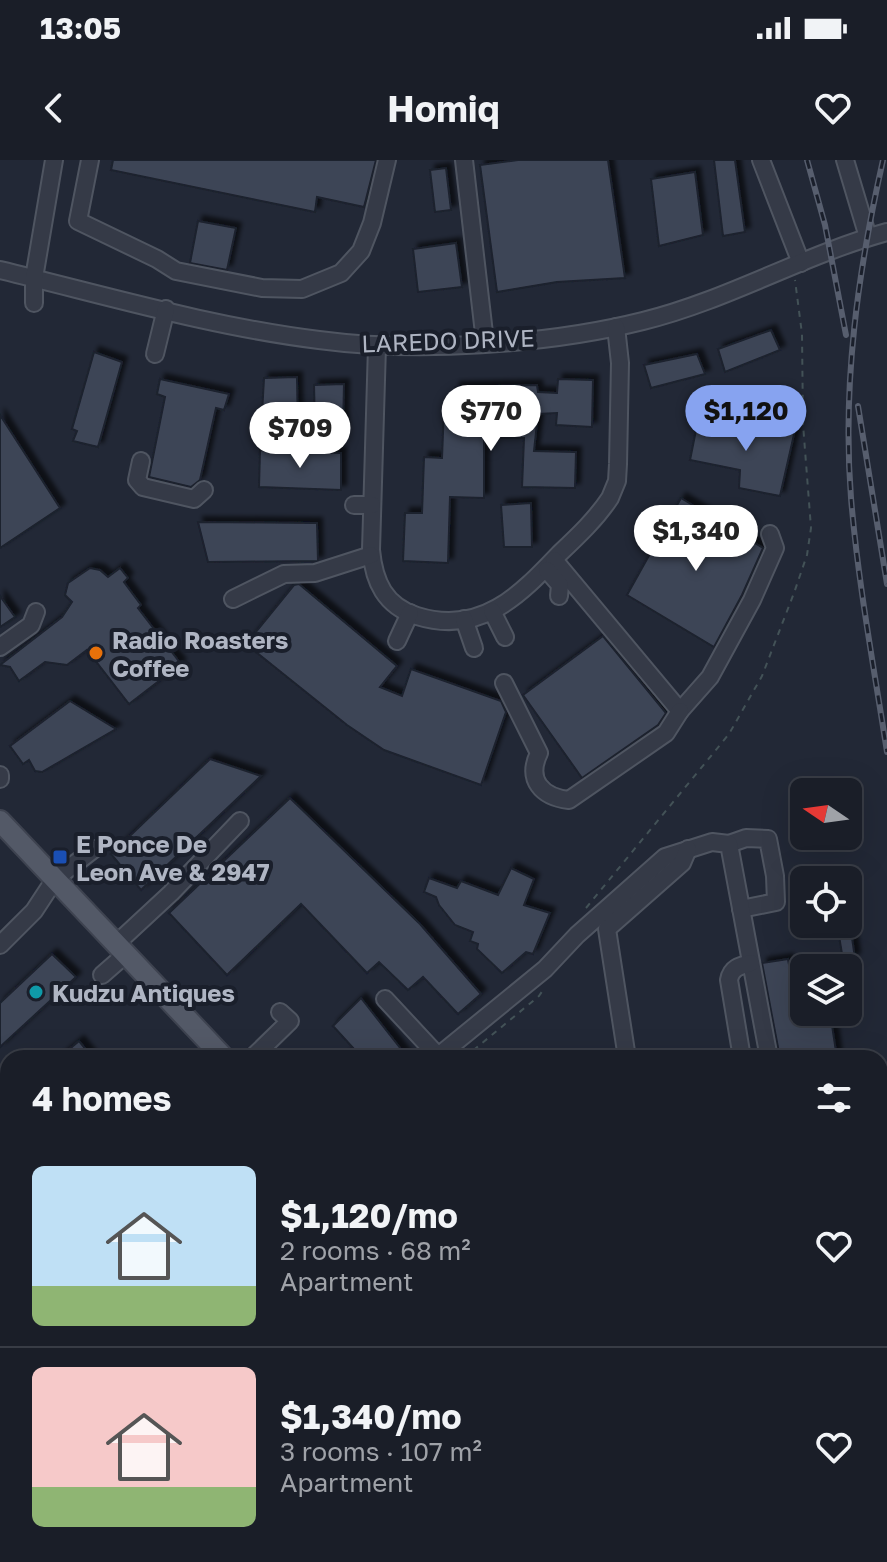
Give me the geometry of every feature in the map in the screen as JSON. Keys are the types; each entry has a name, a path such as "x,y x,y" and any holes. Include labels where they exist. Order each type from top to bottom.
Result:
{"main road":[{"path":"12,828 55,879 216,1050"}],"street":[{"path":"34,303 34,278 54,160"},
{"path":"90,160 78,221 176,271 262,288 302,289 341,273 361,251 372,223 387,160"},
{"path":"464,160 485,342"},
{"path":"761,160 801,263"},
{"path":"845,160 877,234"},
{"name":"LAREDO DRIVE","path":"0,270 283,335 377,346 485,342 616,327 696,305 877,234"},
{"path":"155,354 166,309"},
{"path":"377,346 371,555 375,575 391,603 410,613 438,620 464,619 492,611 520,594 610,498 621,459 620,363 616,327"},
{"path":"141,461 137,480 143,487 194,499 204,490"},
{"path":"354,505 372,505"},
{"path":"504,683 539,753 535,763 537,784 550,798 569,800 666,733 680,711 710,677 752,600 775,548 770,534"},
{"path":"233,599 284,574 315,573 371,555"},
{"path":"550,564 560,585 559,596"},
{"path":"550,564 680,711"},
{"path":"492,611 505,637"},
{"path":"0,647 31,625 36,612"},
{"path":"397,641 410,613"},
{"path":"464,619 474,648"},
{"path":"102,975 171,893 240,821"},
{"path":"446,1050 545,969 577,935 665,857 712,842 729,844 746,838 768,839 776,902 741,909"},
{"path":"729,844 767,1050"},
{"path":"0,945 34,911 55,879 94,849"},
{"path":"626,1050 607,929 682,863 688,849"},
{"path":"741,1050 729,980 736,967 751,963"},
{"path":"385,999 431,1050"},
{"path":"260,1050 290,1021 280,1012"}],"path":[{"path":"474,1050 539,996 545,969"}],"building":[{"path":"113,160 376,160 364,207 317,197 315,212 111,170"},
{"path":"518,160 608,160 625,278 557,282 497,292 480,165"},
{"path":"714,160 735,160 745,232 723,236"},
{"path":"446,168 451,210 435,212 430,170"},
{"path":"695,172 703,235 659,246 651,179"},
{"path":"198,221 236,228 227,270 190,263"},
{"path":"456,243 462,287 418,292 413,249"},
{"path":"771,330 780,350 725,372 718,349"},
{"path":"94,352 122,362 98,447 73,441 77,431 72,429"},
{"path":"697,354 705,374 651,388 644,365"},
{"path":"297,377 298,431 261,431 264,378"},
{"path":"160,379 229,394 224,410 216,408 200,480 191,487 149,477 165,397 157,394"},
{"path":"558,379 593,380 592,427 556,425 557,413 538,414 534,451 576,452 575,488 522,487 524,438 484,438 484,498 450,497 448,563 403,561 405,513 422,513 424,457 442,458 444,406 455,407 455,387 537,385 538,392 557,393"},
{"path":"344,384 343,430 315,427 314,385"},
{"path":"0,415 60,508 0,548"},
{"path":"698,420 749,429 750,422 795,430 780,496 739,488 740,470 690,460"},
{"path":"260,450 341,453 341,490 259,487"},
{"path":"681,498 763,548 714,647 627,595"},
{"path":"531,503 532,547 504,547 501,505"},
{"path":"198,522 317,523 318,561 208,562"},
{"path":"90,568 100,570 108,577 120,568 128,578 124,582 141,605 138,608 181,664 129,704 87,650 67,665 45,662 19,681 10,667 0,665 62,617 72,602 65,595 68,583"},
{"path":"299,584 397,666 380,687 402,696 411,669 501,701 506,712 481,785 384,750 347,725 246,644 294,585"},
{"path":"0,596 15,617 0,627"},
{"path":"603,636 666,713 658,725 582,778 523,695"},
{"path":"70,701 116,729 42,772 35,771 29,760 23,764 10,746"},
{"path":"210,759 261,776 141,890 111,854"},
{"path":"290,798 420,924 481,994 458,1014 423,977 408,990 379,962 367,973 301,904 227,975 169,913"},
{"path":"511,868 534,879 524,905 550,913 533,954 526,952 502,973 477,949 478,944 470,941 473,932 455,925 436,897 424,892 429,878 457,888 461,881 498,895"},
{"path":"839,938 852,938 854,954 842,954"},
{"name":"Kudzu Antiques","path":"52,954 76,977 0,1047 0,1003"},
{"path":"788,959 790,1026 832,1026 836,1050 778,1050 762,963"},
{"path":"361,998 402,1050 353,1050 333,1026"},
{"path":"79,1041 86,1050 68,1050"}],"railway":[{"path":"807,160 825,225 846,335"},
{"path":"883,160 866,244 854,328 849,455 858,562 887,752"},
{"path":"858,406 887,584"}],"place":[{"name":"Radio Roasters Coffee","path":"96,653"},
{"name":"E Ponce De Leon Ave & 2947","path":"60,857"},
{"name":"Kudzu Antiques","path":"36,992"}]}
